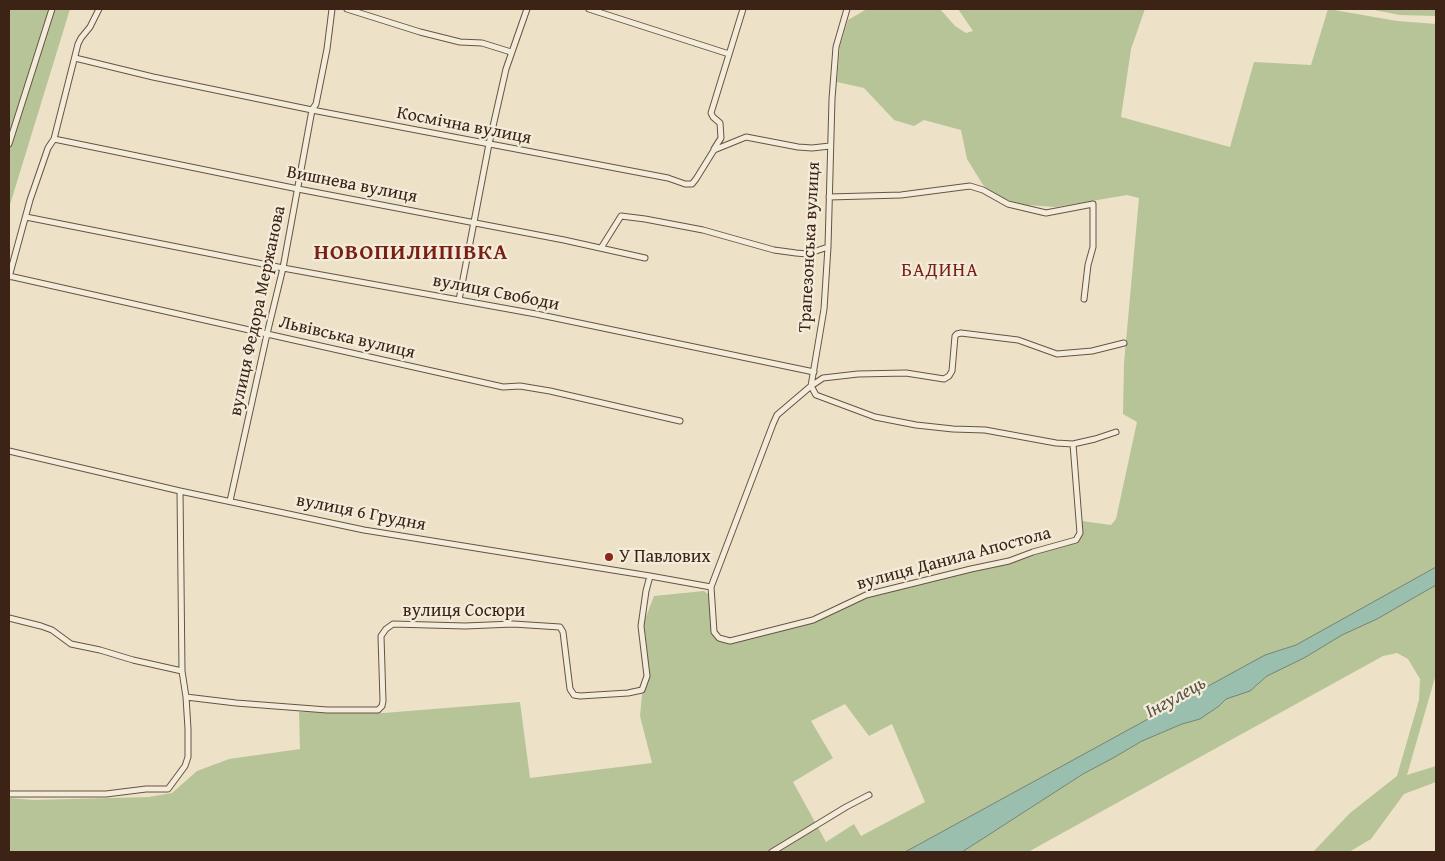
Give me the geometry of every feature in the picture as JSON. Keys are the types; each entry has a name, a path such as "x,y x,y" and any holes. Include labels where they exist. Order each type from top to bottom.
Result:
{"street":[{"path":"9,144 52,9"},
{"path":"9,276 30,200 48,148 54,139 78,44 90,27 99,9"},
{"name":"вулиця Федора Мержанова","path":"230,501 283,268 312,110 316,104 327,49 332,9"},
{"path":"347,9 420,32 460,42 482,44 511,52"},
{"path":"459,300 489,144 506,69 527,9"},
{"path":"589,9 729,54 744,9"},
{"name":"Трапезонська вулиця","path":"811,386 824,309 830,197 832,99 836,47 847,9"},
{"name":"Космічна вулиця","path":"75,58 153,77 312,110 692,184 721,138 720,123 713,117 711,112 729,54"},
{"path":"714,150 746,137 798,148 830,146"},
{"name":"Вишнева вулиця","path":"54,139 298,189 390,205 564,240 645,258"},
{"path":"830,197 901,195 970,186 983,190 1008,204 1046,213 1093,204 1093,247 1088,265 1084,300"},
{"path":"601,248 622,216 703,230 774,250 807,254 828,247"},
{"name":"вулиця Свободи","path":"26,217 283,268 536,314 814,372"},
{"name":"Львівська вулиця","path":"9,276 503,387 520,386 550,391 680,421"},
{"path":"711,587 777,415 823,378 858,374 906,373 944,378 949,376 952,371 955,336 957,334 1018,340 1057,354 1092,351 1124,343"},
{"path":"811,386 816,395 875,417 916,425 985,430 1056,444 1073,444 1116,432"},
{"name":"вулиця Данила Апостола","path":"711,587 714,632 719,638 730,641 813,620 866,595 1009,561 1076,540 1080,533 1073,444"},
{"name":"вулиця 6 Грудня","path":"9,451 180,491 364,530 711,587"},
{"path":"9,794 106,794 146,789 168,789 185,766 188,757 186,697 182,671 180,491"},
{"name":"вулиця Сосюри","path":"186,697 327,710 378,710 382,706 383,701 381,636 393,624 465,626 513,624 560,628 563,632 570,690 574,695 628,693 642,690 647,676 641,626 650,576"},
{"path":"9,618 52,630 71,644 182,671"},
{"path":"772,852 869,795"}],"shaded area":[{"path":"9,9 70,9 9,208"},
{"path":"867,9 940,9 955,26 966,33 973,31 958,9 1145,9 1131,49 1121,117 1230,147 1254,62 1311,65 1328,9 1397,21 1436,24 1436,567 1296,645 1265,655 905,852 9,852 9,798 33,800 149,797 172,793 197,771 229,759 300,749 299,712 384,713 520,702 530,778 652,763 640,716 642,695 650,676 644,622 654,596 704,591 709,595 712,632 730,643 813,623 866,596 1014,562 1077,541 1082,521 1111,525 1116,519 1137,422 1123,414 1124,363 1139,198 1127,195 1056,207 1026,205 1000,198 983,185 967,159 961,130 924,120 914,126 894,120 864,88 837,82 840,46 848,20","holes":["845,704 869,736 892,724 925,802 861,836 854,824 826,842 793,782 833,758 811,721"]},
{"path":"1369,9 1436,9 1436,16 1400,15"},
{"path":"1436,567 1436,585 1377,619 1342,635 1304,658 1267,676 1250,691 1226,699 1200,719 1182,724 1142,741 1083,774 962,852 905,852 1265,655 1296,645"},
{"path":"1436,585 1436,674 1407,775 1436,766 1436,782 1404,794 1371,839 1349,852 1313,852 1350,813 1397,776 1419,700 1420,679 1408,659 1397,653 1383,656 1028,852 962,852 1083,774 1142,741 1182,724 1200,719 1219,706 1225,699 1250,691 1267,676 1304,658 1342,635 1377,619"}],"place":[{"name":"У Павлових","path":"609,557"}],"district":[{"name":"НОВОПИЛИПІВКА","path":"411,253"},
{"name":"БАДИНА","path":"940,271"}],"water label":[{"name":"Інгулець","path":"1176,698"}]}
